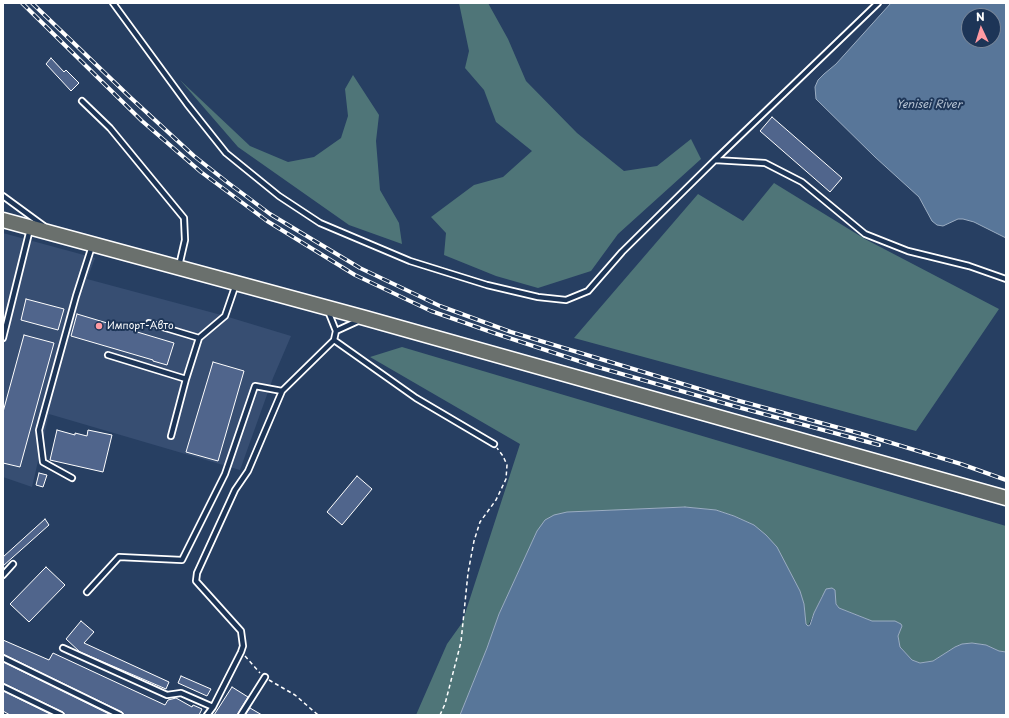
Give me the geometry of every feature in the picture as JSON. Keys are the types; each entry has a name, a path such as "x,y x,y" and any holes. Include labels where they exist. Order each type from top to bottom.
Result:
{"main road":[{"path":"4,221 327,307 1006,498"}],"lane":[{"path":"113,3 226,153 279,196 320,223 410,261 487,285 538,297 566,300 588,291 622,252 878,3"},
{"path":"82,101 110,128 184,218 186,240 178,268"},
{"path":"715,160 765,163 802,182 865,234 908,251 969,266 1006,279"},
{"path":"3,196 55,234"},
{"path":"3,338 30,227"},
{"path":"72,478 43,462 39,430 92,244"},
{"path":"171,436 186,379 199,338 225,316 236,282"},
{"path":"207,715 213,707 243,646 241,631 196,581 197,573 235,490 248,471 282,391 334,340 336,331 327,307"},
{"path":"336,331 365,318"},
{"path":"149,323 199,338"},
{"path":"334,340 416,398 494,444"},
{"path":"108,355 186,379"},
{"path":"87,592 118,556 182,560 225,474 255,386 282,391"},
{"path":"3,575 14,564"},
{"path":"63,648 167,695 181,693 213,707"},
{"path":"3,658 120,715"},
{"path":"241,715 264,677"},
{"path":"3,687 62,715"}],"path":[{"path":"440,715 460,642 468,573 474,541 480,522 496,500 506,479 507,465 503,456 494,444"},
{"path":"241,652 264,677 295,695 318,715"}],"shaded area":[{"path":"3,233 95,258 87,279 225,316 291,336 273,378 240,470 49,414 32,487 3,477"}],"green space":[{"path":"459,3 488,3 508,39 526,81 577,133 624,171 657,166 691,139 701,159 618,234 591,271 538,288 496,276 444,255 446,233 431,217 474,185 503,177 532,151 496,122 484,90 465,68 469,51"},
{"path":"353,75 379,115 376,141 380,190 399,223 402,244 349,225 238,147 180,80 250,146 288,162 314,157 341,138 348,116 345,89"},
{"path":"774,183 865,239 999,309 916,431 574,338 698,194 743,221"},
{"path":"402,347 1006,526 1006,652 999,651 986,645 972,643 962,644 933,661 920,663 912,660 900,647 898,636 902,626 898,622 872,621 839,608 835,602 835,593 822,596 808,626 806,624 804,604 800,591 789,572 754,525 734,516 716,510 685,507 596,511 537,531 499,614 460,715 416,715 447,644 462,623 520,444 370,357"}],"water":[{"name":"Yenisei River","path":"891,3 1006,3 1006,238 974,222 963,219 958,219 943,226 937,225 932,221 919,197 875,157 816,99 815,87 818,80 836,64"},
{"path":"685,507 716,510 734,516 754,525 766,535 777,547 800,591 804,604 806,624 808,626 810,625 814,613 826,589 832,588 835,590 836,604 839,608 872,621 895,621 901,624 902,626 898,636 900,647 912,660 920,663 933,661 962,644 972,643 986,645 999,651 1006,652 1006,715 460,715 499,614 537,531 545,520 554,515 567,512"}],"building":[{"path":"51,58 64,72 66,70 79,83 71,91 46,64"},
{"path":"772,117 842,178 830,192 760,131"},
{"path":"26,299 64,309 58,330 21,320"},
{"path":"77,314 174,343 167,365 71,336"},
{"path":"24,335 54,343 20,467 3,463 3,412"},
{"path":"213,362 244,371 218,461 186,452"},
{"path":"57,430 75,435 75,433 87,436 88,430 112,435 103,472 50,460"},
{"path":"39,473 47,475 43,487 36,485"},
{"path":"357,476 372,489 342,525 327,512"},
{"path":"45,519 49,525 3,566 3,557"},
{"path":"46,567 65,585 29,622 10,604"},
{"path":"81,621 94,632 84,643 169,682 166,689 80,652 66,639"},
{"path":"3,640 49,660 53,653 165,705 168,700 176,698 192,707 193,705 202,709 199,715 124,715 122,712 3,654"},
{"path":"3,662 111,715 65,715 63,712 3,683"},
{"path":"181,676 211,689 207,696 178,683"},
{"path":"232,687 248,697 237,715 214,715"},
{"path":"3,691 52,715 10,715 3,711"},
{"path":"250,708 262,715 245,715"}],"railway":[{"path":"22,3 142,121 201,172 267,221 355,275 431,311 594,366 730,405 879,445"},
{"path":"32,3 194,156 270,214 360,268 440,306 511,332 736,400 862,434 961,464 1006,480"}],"place":[{"name":"Импорт-Авто","path":"99,326"}]}
